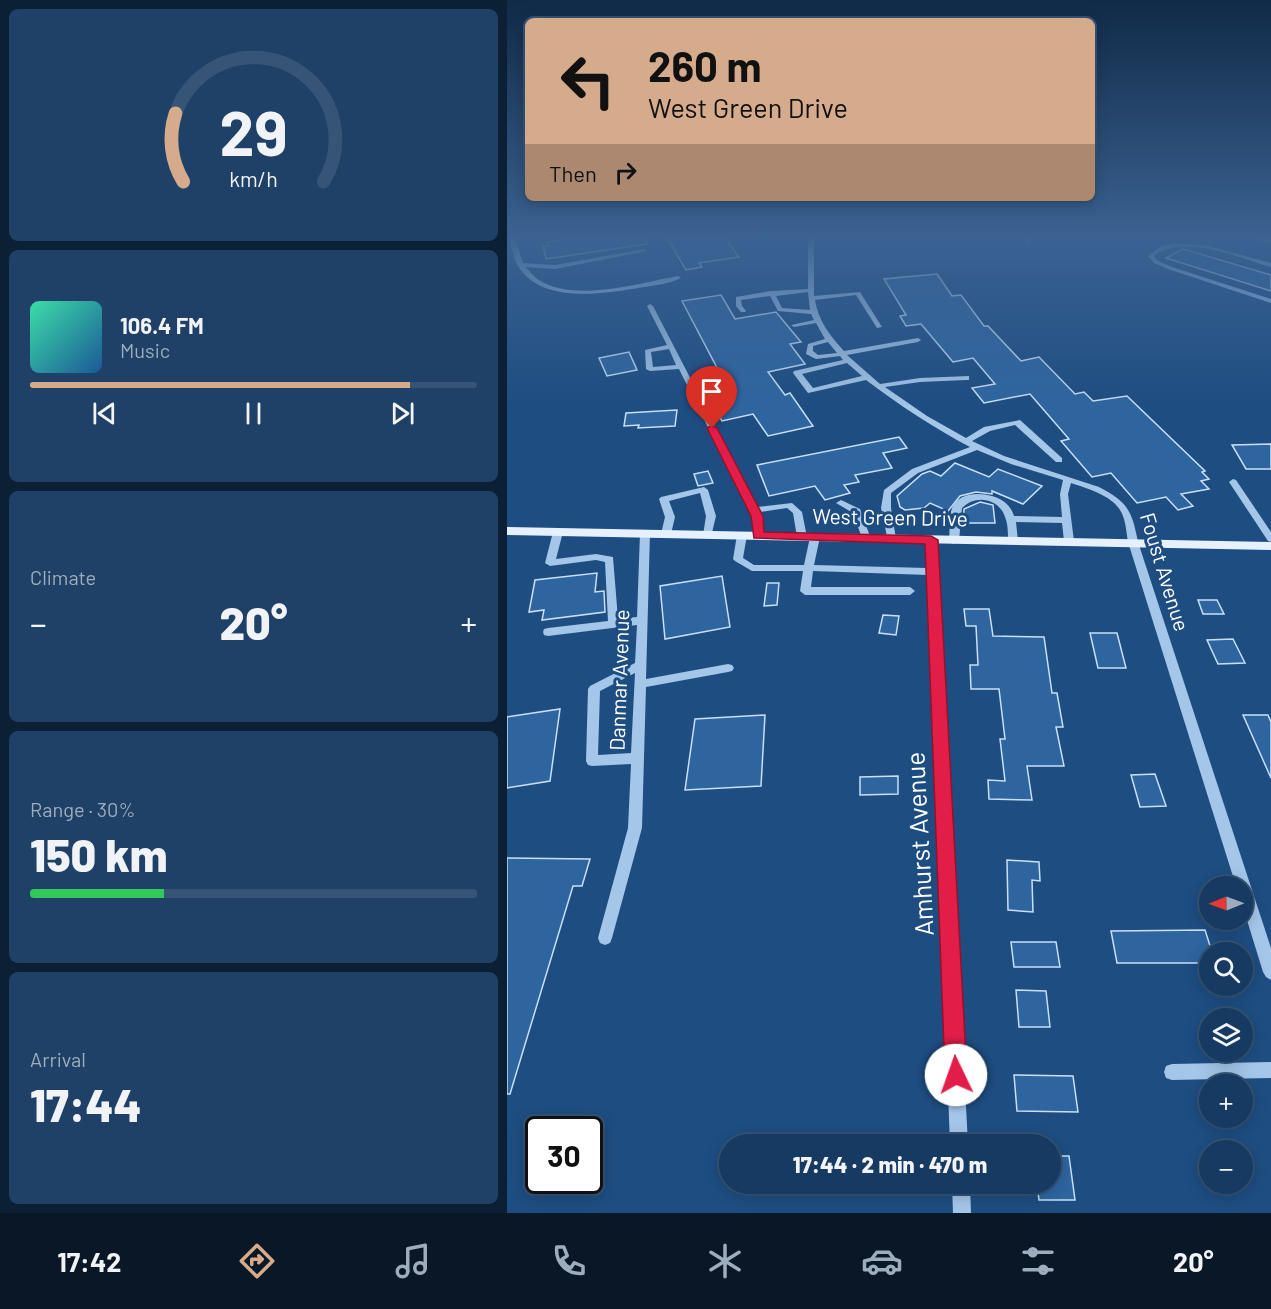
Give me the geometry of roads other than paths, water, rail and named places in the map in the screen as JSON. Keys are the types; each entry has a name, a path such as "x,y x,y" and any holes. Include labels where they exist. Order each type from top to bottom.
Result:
{"main road":[{"name":"West Green Drive","path":"507,531 1271,546"}],"street":[{"path":"743,311 739,306 738,298 760,295"},
{"path":"772,295 780,310 814,312"},
{"name":"Foust Avenue","path":"811,295 814,312 830,340 868,377 929,422 965,442 1100,492 1120,504 1127,513 1133,542 1271,972"},
{"path":"859,295 879,327"},
{"path":"1251,295 1271,301"},
{"path":"649,306 753,510 759,536"},
{"path":"794,325 818,321"},
{"path":"830,340 810,345 809,352 816,357 847,357"},
{"path":"868,377 811,391 797,373 847,357 918,340"},
{"path":"670,347 647,351 650,369 681,367"},
{"path":"879,386 920,380 966,378"},
{"path":"965,442 987,429 1017,422 1059,460"},
{"path":"891,539 886,508 887,492 915,471 978,447"},
{"path":"1067,480 1064,494 1069,542"},
{"path":"1233,482 1271,539"},
{"path":"666,534 670,517 664,499 704,490 711,516 708,535"},
{"path":"954,541 957,507 966,498 977,496 995,500 1004,506 1011,519 1013,541"},
{"path":"841,503 857,511 866,539"},
{"path":"753,510 789,505 797,512 809,537 805,591 910,591"},
{"path":"1011,519 1066,519"},
{"path":"558,532 550,562 596,557 612,561 613,624"},
{"name":"Danmar Avenue","path":"605,938 635,828 645,533"},
{"path":"742,535 738,559 752,568 933,572"},
{"name":"Amhurst Avenue","path":"931,540 959,1134"},
{"path":"548,632 642,620"},
{"path":"637,758 592,761 594,689 640,665"},
{"path":"640,684 728,668"},
{"path":"1172,1072 1271,1070"},
{"path":"961,1194 962,1213"}]}
